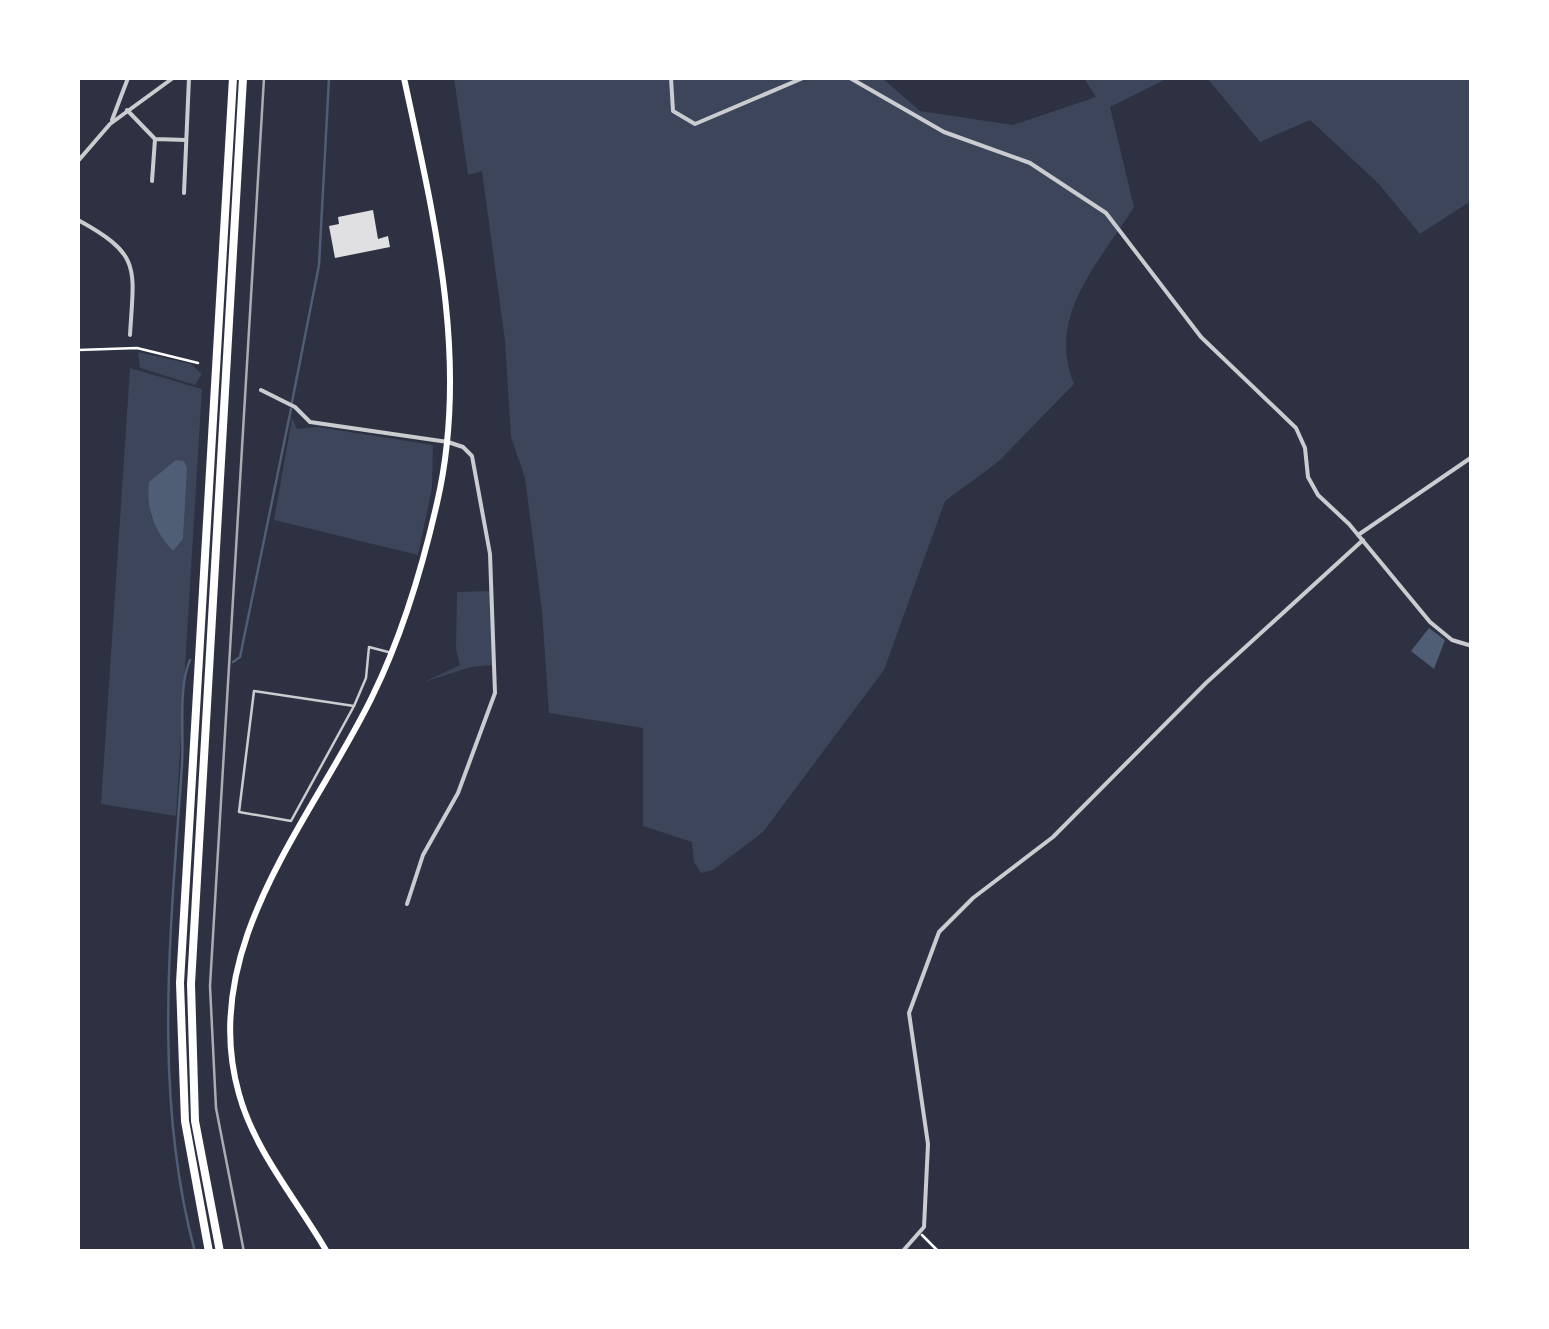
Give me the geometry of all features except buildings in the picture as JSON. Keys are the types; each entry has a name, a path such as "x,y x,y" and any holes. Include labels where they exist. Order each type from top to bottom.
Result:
{"highway":[{"path":"209,1252 185,1121 180,983 233,78"},
{"path":"220,1252 195,1121 190,984 243,78"}],"main road":[{"path":"328,1252 266,1156 247,1117 234,1072 231,1008 242,952 263,895 358,726 392,652 430,532 448,442 451,371 447,307 404,78"}],"street":[{"path":"110,124 128,78"},
{"path":"78,162 110,124 173,78"},
{"path":"184,193 189,78"},
{"path":"670,78 674,111 694,124 803,78"},
{"path":"850,78 944,132 1030,162 1106,213 1202,338 1290,421 1302,440 1314,489 1358,534 1430,622 1452,640 1472,646"},
{"path":"127,110 155,139 186,140"},
{"path":"152,181 155,139"},
{"path":"78,220 115,241 126,254 133,276 130,335"},
{"path":"261,390 294,407 310,422 448,442 468,451 474,466 488,538 496,674 473,756 458,793 420,862 407,904"},
{"path":"1358,534 1472,457"},
{"path":"902,1252 920,1234 926,1220 928,1132 909,1013 939,932 972,898 1053,837 1218,671 1363,540"}],"lane":[{"path":"354,706 254,691 238,812 292,821 354,706 366,678 369,647 392,652"}],"path":[{"path":"78,350 137,348 198,363"},
{"path":"920,1234 939,1252"}],"shaded area":[{"path":"454,78 882,78 920,111 1013,125 1096,97 1084,78 1168,78 1110,107 1134,207 1092,270 1071,313 1067,359 1074,384 998,462 945,501 884,670 763,832 713,870 701,873 694,862 692,842 643,826 643,728 549,713 542,611 525,478 511,437 505,341 482,171 468,175"},
{"path":"1207,78 1471,78 1471,201 1420,234 1378,183 1310,120 1260,142"},
{"path":"138,352 191,364 202,374 195,385 140,368"},
{"path":"130,368 202,389 176,816 101,804","holes":["187,468 173,551 151,516 149,482"]},
{"path":"292,418 297,429 318,427 433,445 432,488 418,555 274,520"},
{"path":"176,460 184,461 187,468 183,539 173,551 153,519 148,492 149,482"},
{"path":"490,591 493,665 471,667 424,682 460,665 456,650 457,592"},
{"path":"1429,628 1445,640 1434,669 1411,651"}],"waterway":[{"path":"292,402 319,265 329,78"},
{"path":"233,662 240,657 291,409"},
{"path":"190,660 183,697 168,1010 173,1132 195,1252"}],"railway":[{"path":"244,1252 216,1108 210,986 264,78"}]}
